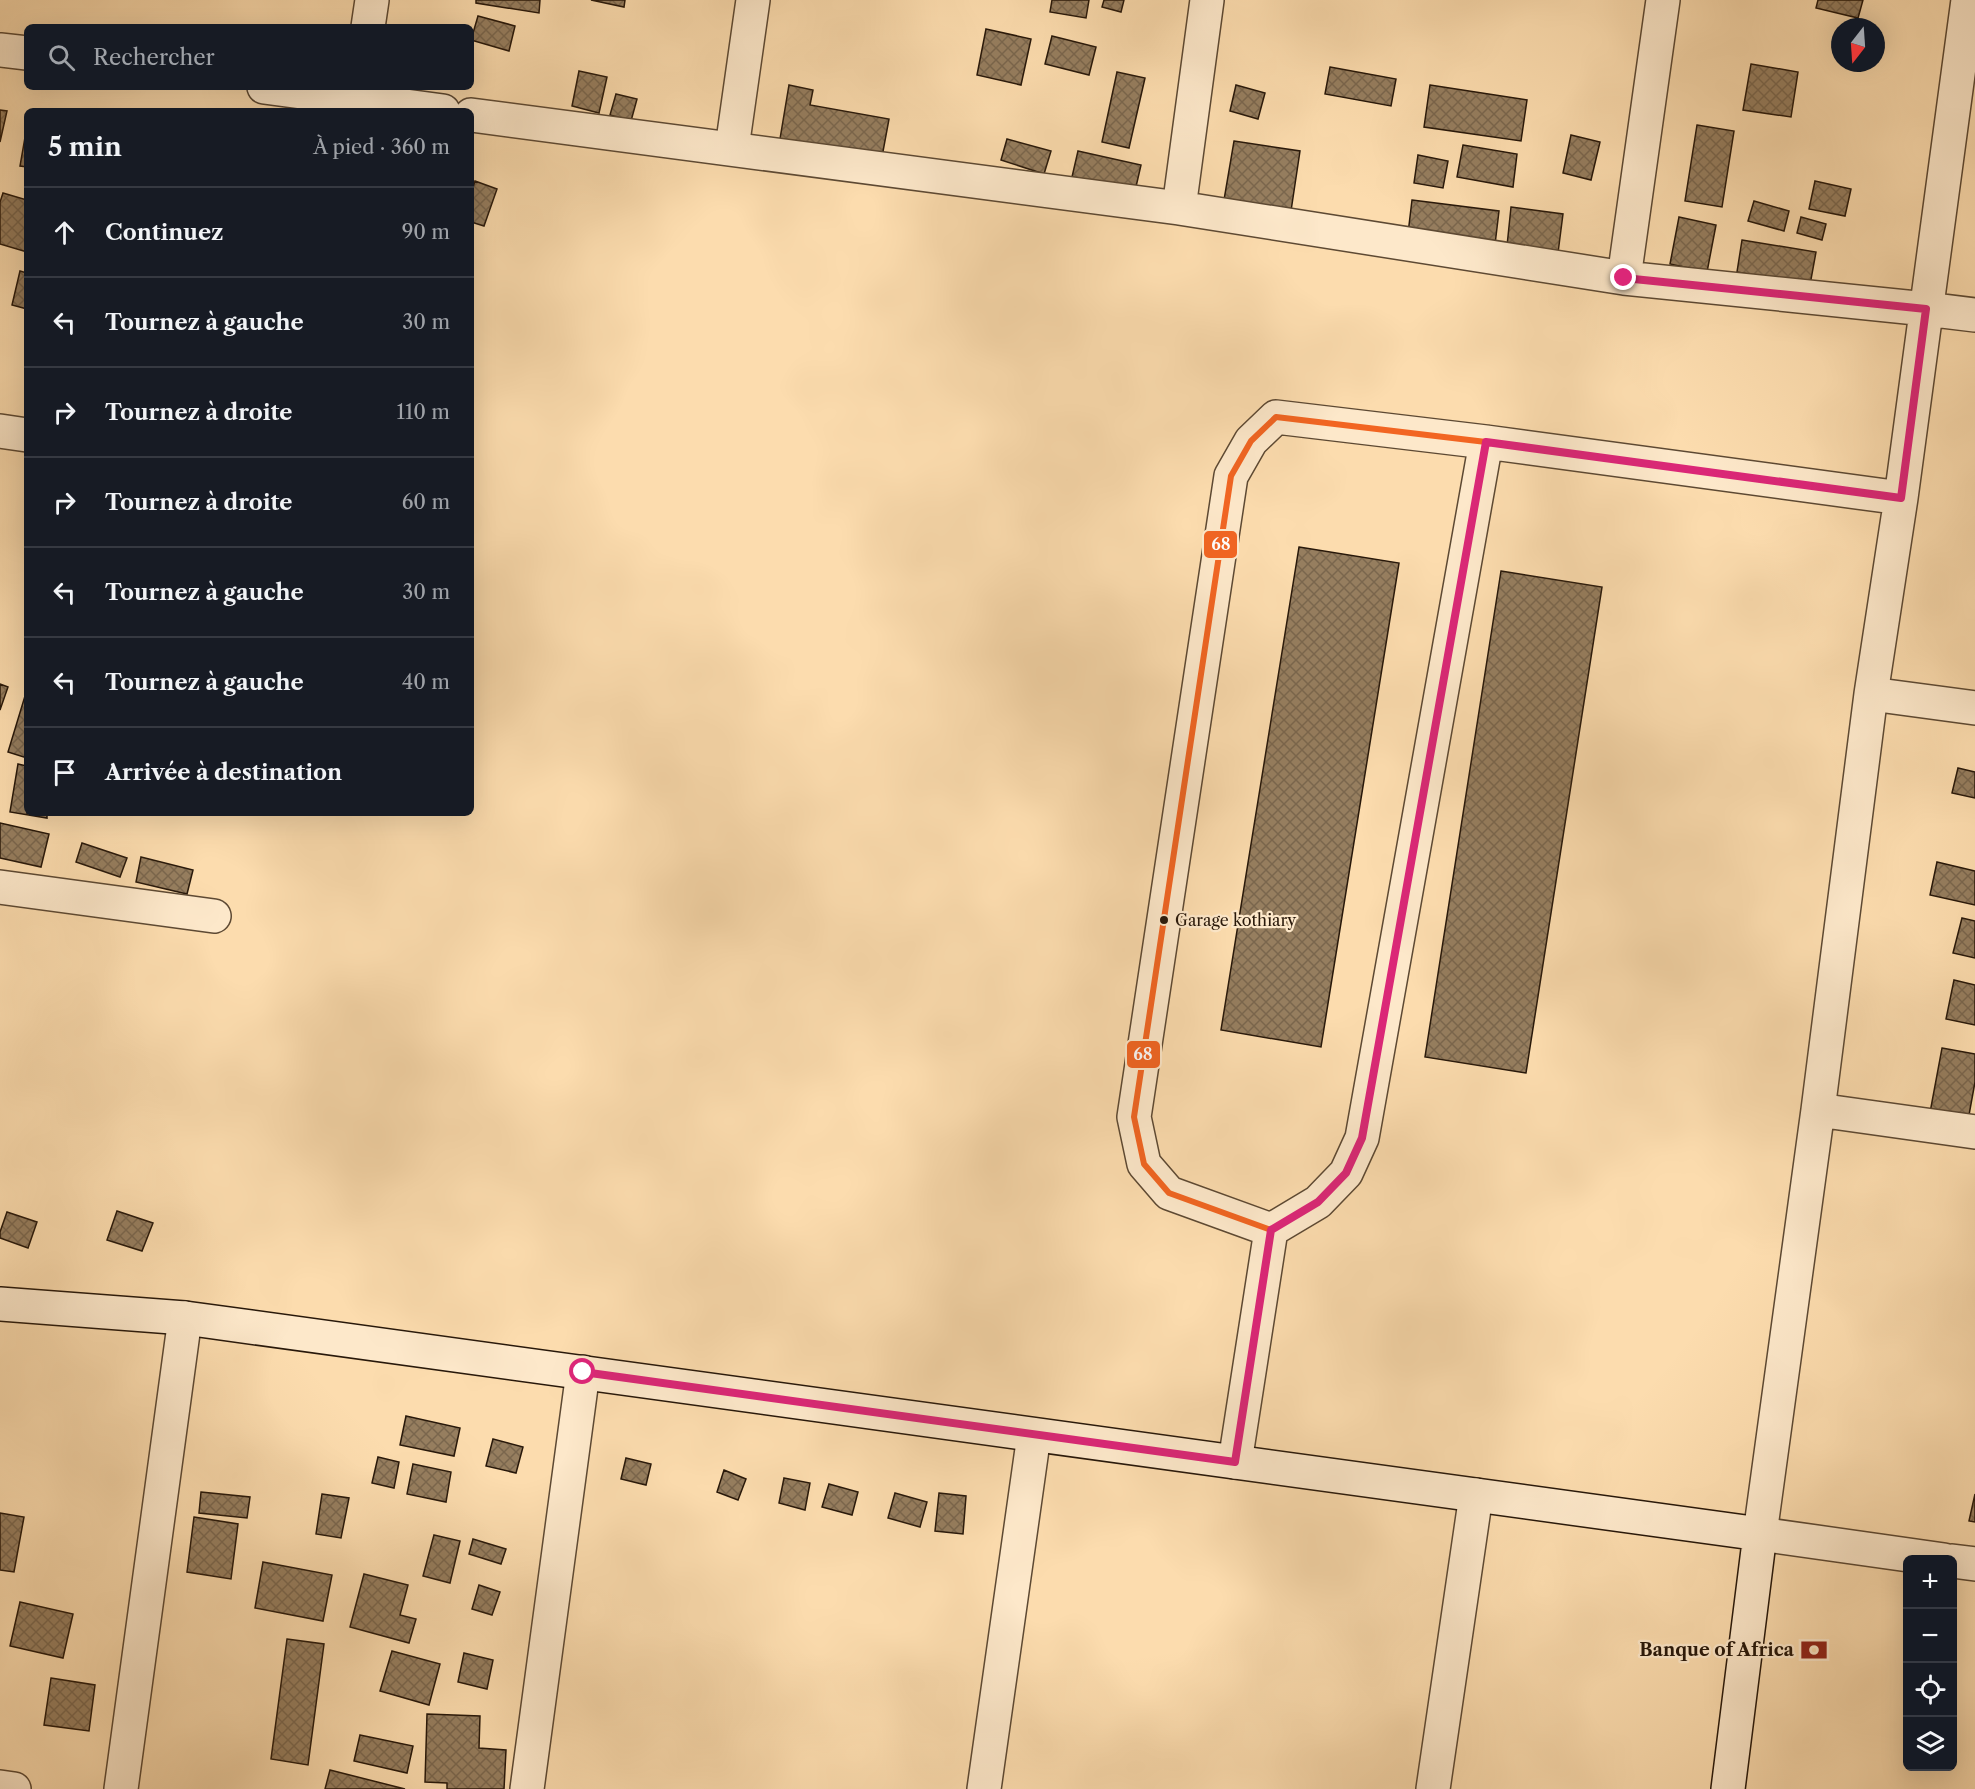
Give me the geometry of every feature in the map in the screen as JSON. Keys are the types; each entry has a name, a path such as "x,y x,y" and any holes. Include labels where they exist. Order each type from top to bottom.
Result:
{"street":[{"path":"368,24 372,0"},
{"path":"732,148 753,0"},
{"path":"1179,208 1207,0"},
{"path":"1624,278 1663,0"},
{"path":"1728,1789 1871,694 1901,498 1968,0"},
{"path":"0,50 24,53"},
{"path":"287,90 420,108"},
{"path":"474,115 1179,208 1624,278 1975,315"},
{"path":"1271,1230 1168,1193 1144,1164 1134,1117 1231,476 1251,441 1276,417 1486,442 1901,498"},
{"path":"0,431 24,435"},
{"path":"1271,1230 1318,1202 1346,1173 1362,1138 1486,442"},
{"path":"1871,694 1975,708"},
{"path":"0,886 213,916"},
{"path":"1818,1110 1975,1132"},
{"path":"1235,1462 1271,1230"},
{"path":"0,1304 185,1318 1909,1555"},
{"path":"121,1789 185,1318"},
{"path":"527,1789 583,1372"},
{"path":"984,1789 1034,1435"},
{"path":"1433,1789 1476,1495"},
{"path":"1957,1562 1975,1564"},
{"path":"0,1787 14,1789"}],"building":[{"path":"476,0 540,0 539,13 476,3"},
{"path":"591,0 625,0 624,7"},
{"path":"1052,0 1089,0 1086,18 1050,12"},
{"path":"1104,0 1124,0 1121,12 1102,7"},
{"path":"1818,0 1863,0 1858,18 1816,8"},
{"path":"478,16 515,26 509,51 474,41"},
{"path":"986,29 1031,39 1021,85 977,75"},
{"path":"1052,36 1096,47 1089,75 1045,64"},
{"path":"1751,64 1798,72 1791,117 1743,110"},
{"path":"1330,67 1396,79 1391,106 1325,94"},
{"path":"579,71 607,77 599,113 572,106"},
{"path":"1117,72 1145,78 1129,148 1102,142"},
{"path":"789,85 813,90 810,105 889,119 882,157 780,139"},
{"path":"1236,85 1265,93 1258,119 1230,111"},
{"path":"1430,85 1527,100 1521,141 1424,127"},
{"path":"616,94 637,99 631,121 610,115"},
{"path":"0,110 7,111 0,142"},
{"path":"1697,125 1734,131 1722,207 1685,201"},
{"path":"1571,135 1600,142 1591,180 1563,173"},
{"path":"1007,139 1051,151 1044,174 1001,160"},
{"path":"1234,141 1300,151 1291,211 1224,200"},
{"path":"24,143 24,167 20,166"},
{"path":"1463,145 1517,154 1513,187 1457,177"},
{"path":"1078,151 1141,165 1135,191 1072,177"},
{"path":"1418,155 1448,161 1443,188 1414,183"},
{"path":"475,181 497,189 484,226 474,223"},
{"path":"1815,181 1851,189 1845,216 1809,209"},
{"path":"3,193 24,199 24,251 0,244 0,202"},
{"path":"1412,200 1499,211 1494,253 1407,242"},
{"path":"1754,201 1789,211 1784,231 1748,221"},
{"path":"1511,207 1563,214 1558,253 1507,246"},
{"path":"1679,217 1716,225 1707,272 1670,264"},
{"path":"1801,217 1826,224 1822,240 1797,233"},
{"path":"1742,240 1816,252 1810,285 1737,272"},
{"path":"20,271 24,272 24,308 12,305"},
{"path":"1299,547 1399,563 1321,1047 1221,1030"},
{"path":"1501,571 1602,587 1526,1073 1425,1057"},
{"path":"0,684 8,687 0,710"},
{"path":"24,699 24,757 8,752"},
{"path":"18,764 24,765 24,814 10,812"},
{"path":"1958,768 1975,772 1975,798 1952,793"},
{"path":"0,823 49,834 41,867 0,858"},
{"path":"82,843 127,858 120,877 76,862"},
{"path":"141,857 193,870 187,894 136,882"},
{"path":"1937,862 1975,871 1975,905 1930,895"},
{"path":"1962,918 1975,921 1975,958 1953,953"},
{"path":"1954,980 1975,985 1975,1025 1946,1019"},
{"path":"1942,1048 1975,1054 1975,1082 1967,1126 1929,1118"},
{"path":"117,1211 153,1223 142,1251 107,1240"},
{"path":"7,1212 37,1222 28,1248 0,1238"},
{"path":"406,1416 460,1428 454,1456 400,1445"},
{"path":"493,1439 523,1447 516,1473 486,1466"},
{"path":"378,1457 399,1462 394,1488 372,1483"},
{"path":"626,1458 651,1464 646,1485 621,1479"},
{"path":"413,1464 451,1472 446,1502 407,1494"},
{"path":"724,1470 746,1479 738,1500 717,1492"},
{"path":"784,1478 810,1483 805,1510 779,1503"},
{"path":"829,1484 858,1492 852,1515 822,1507"},
{"path":"201,1492 250,1497 247,1518 199,1513"},
{"path":"895,1493 927,1502 920,1527 888,1518"},
{"path":"939,1493 966,1496 963,1534 935,1531"},
{"path":"322,1494 349,1498 341,1538 316,1534"},
{"path":"1975,1494 1975,1522 1969,1521"},
{"path":"0,1513 24,1517 14,1572 0,1570"},
{"path":"194,1517 238,1524 231,1579 187,1572"},
{"path":"434,1535 460,1541 450,1583 423,1576"},
{"path":"473,1539 506,1549 501,1564 469,1554"},
{"path":"263,1562 332,1575 323,1621 255,1608"},
{"path":"364,1574 408,1585 400,1615 416,1619 409,1643 350,1627"},
{"path":"479,1585 500,1592 492,1615 472,1609"},
{"path":"20,1602 73,1614 63,1658 10,1646"},
{"path":"287,1639 324,1644 308,1765 271,1759"},
{"path":"392,1651 440,1664 429,1705 380,1691"},
{"path":"464,1653 493,1660 487,1689 458,1682"},
{"path":"51,1678 95,1685 89,1731 44,1725"},
{"path":"427,1714 480,1716 479,1748 506,1750 504,1789 447,1789 447,1783 425,1782"},
{"path":"360,1735 413,1746 407,1773 354,1761"},
{"path":"330,1770 405,1789 325,1789"}],"transit line":[{"name":"68","path":"1271,1230 1169,1193 1144,1164 1134,1117 1231,476 1251,441 1276,417 1486,442 1901,498"}],"place":[{"name":"Garage kothiary","path":"1164,920"},
{"name":"Banque of Africa","path":"1814,1650"}],"route":[{"path":"583,1372 1235,1462 1271,1230 1318,1202 1346,1173 1362,1138 1486,442 1901,498 1926,309 1624,278"}]}
